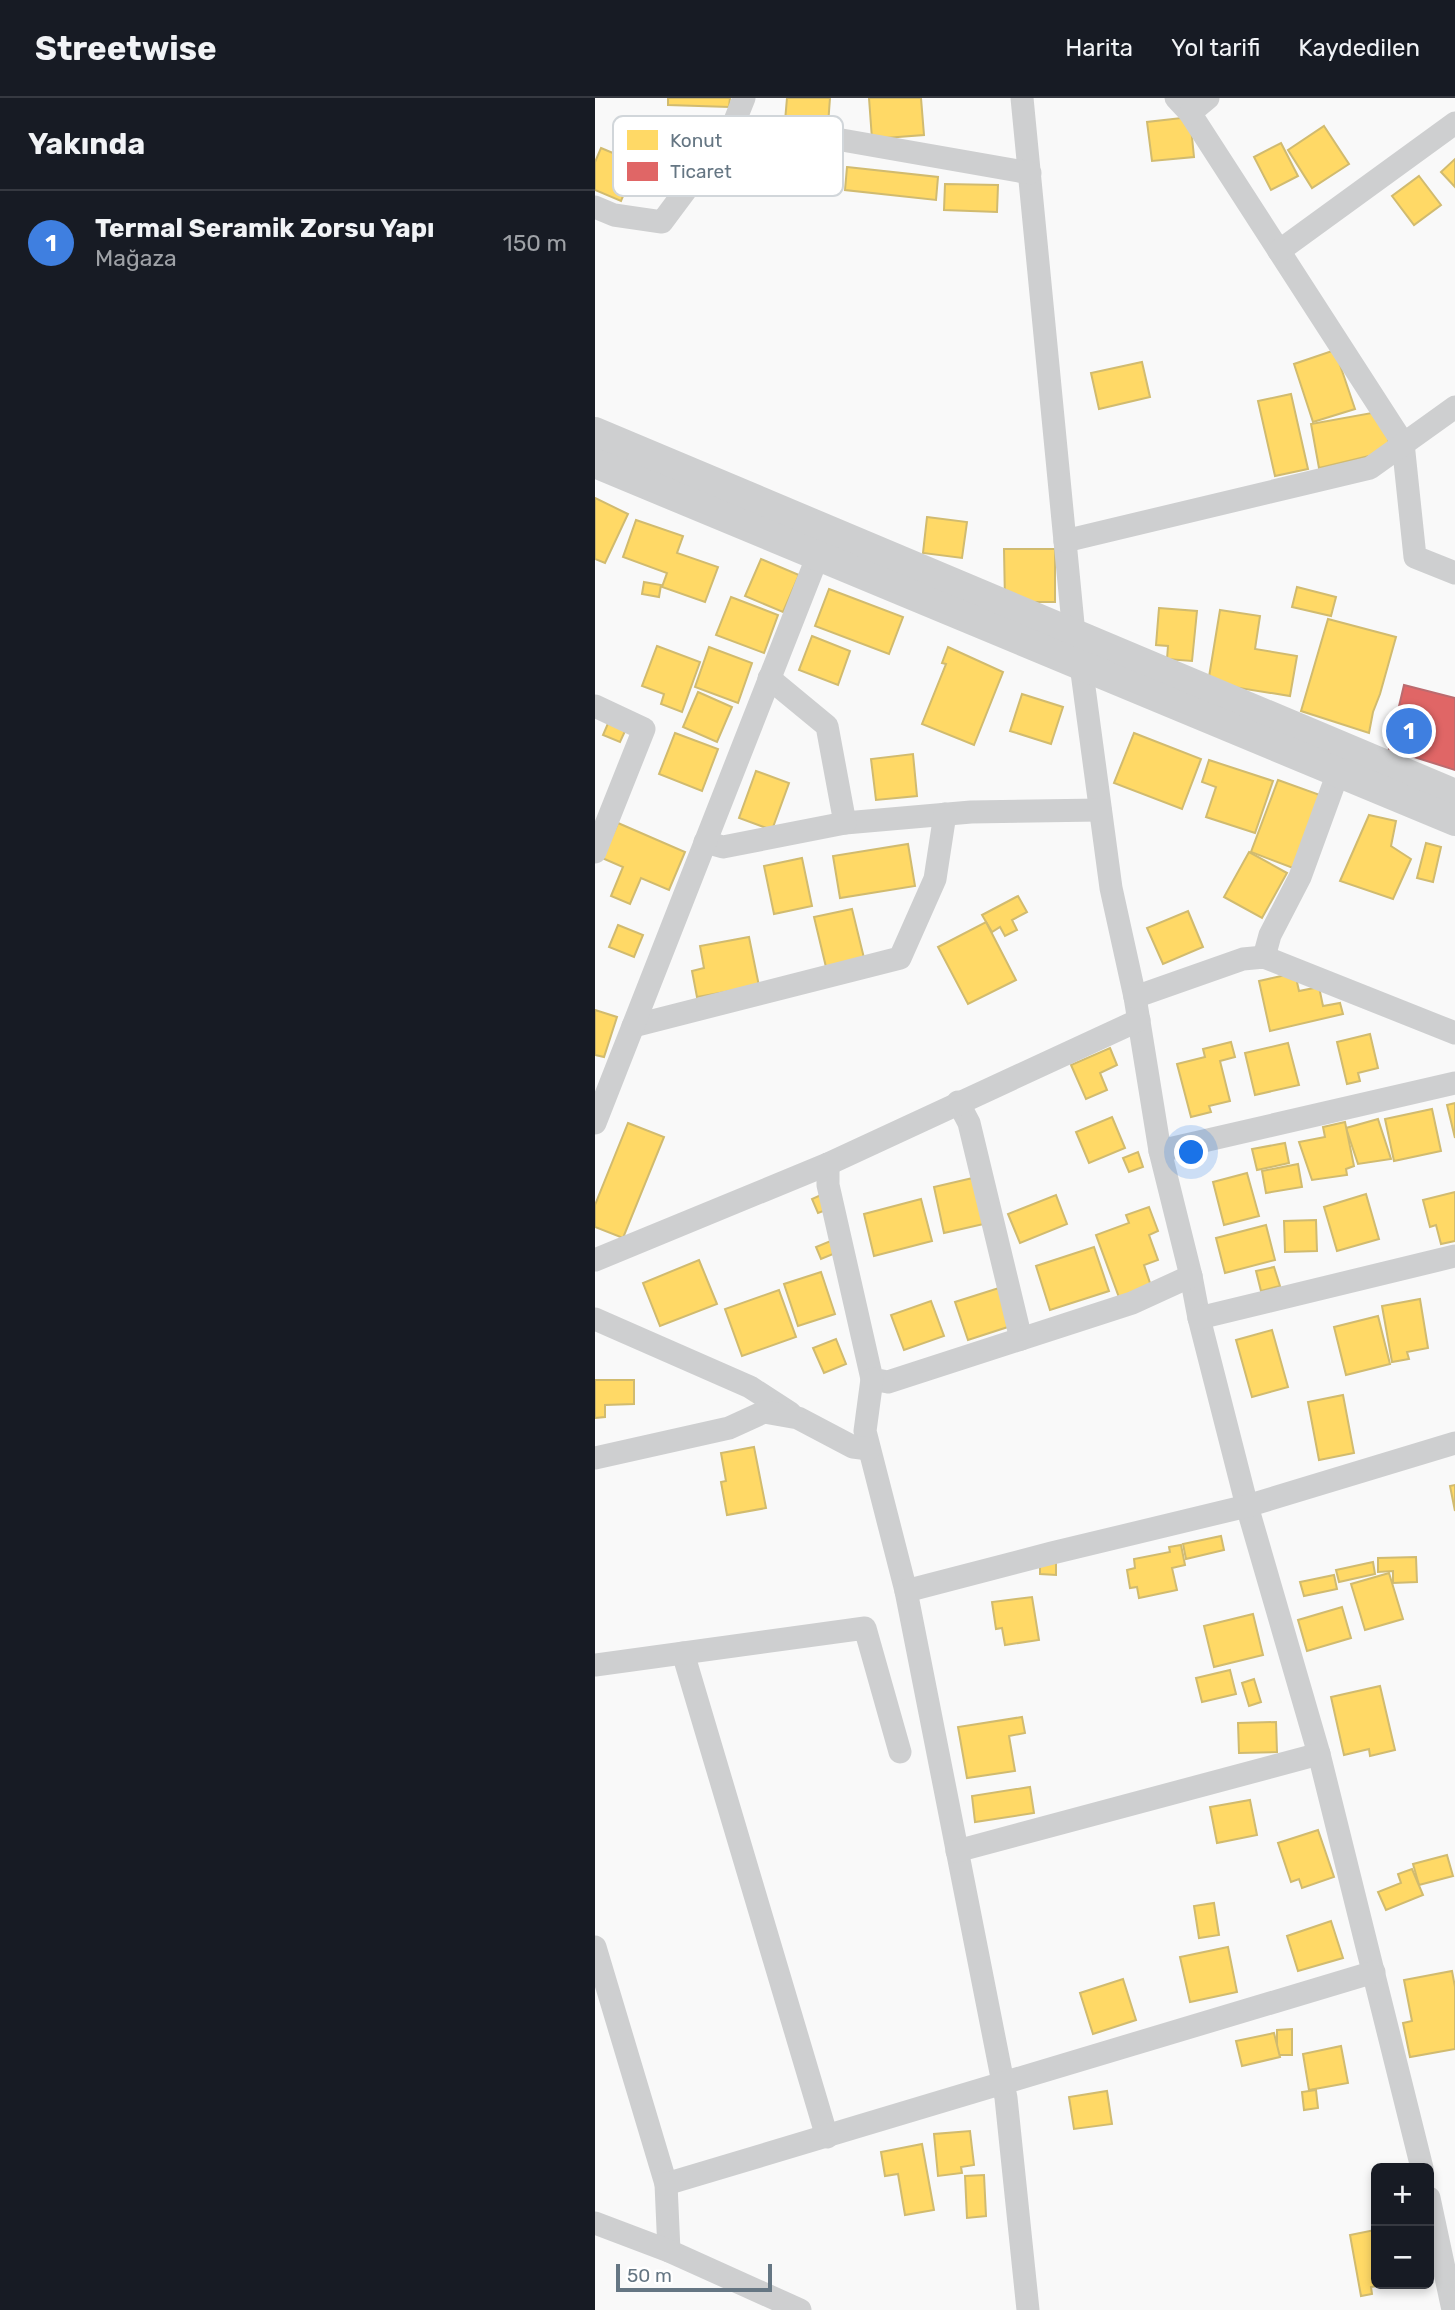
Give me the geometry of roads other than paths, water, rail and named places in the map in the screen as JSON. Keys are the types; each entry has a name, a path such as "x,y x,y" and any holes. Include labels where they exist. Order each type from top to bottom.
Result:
{"street":[{"path":"737,116 744,98"},
{"path":"1022,98 1073,634 1081,665 1111,888 1135,997 1160,1151 1247,1507 1319,1754 1421,2163"},
{"path":"1191,103 1279,251 1403,443 1415,557 1455,573"},
{"path":"1279,251 1455,123"},
{"path":"843,140 1030,173"},
{"path":"595,207 614,215 662,222 681,196"},
{"path":"1065,541 1370,468 1455,407"},
{"path":"595,432 1081,665 1342,761 1455,794"},
{"path":"595,463 1073,634 1342,761 1455,821"},
{"path":"595,1123 823,543"},
{"path":"769,678 827,726 845,823"},
{"path":"595,706 644,729 595,852"},
{"path":"1264,957 1270,934 1300,877 1342,761"},
{"path":"705,842 723,847 845,823 945,814 1100,810"},
{"path":"633,1026 900,958 935,879 945,814"},
{"path":"1135,997 1243,959 1264,957 1455,1033"},
{"path":"595,1260 828,1164 1139,1020"},
{"path":"1160,1151 1455,1083"},
{"path":"958,1102 969,1123 1021,1339"},
{"path":"828,1164 828,1185 872,1380 865,1431 906,1591 1003,2081 1028,2310"},
{"path":"1199,1318 1455,1256"},
{"path":"872,1380 888,1382 1132,1303 1191,1276"},
{"path":"595,1318 750,1387 798,1418 853,1447 869,1449"},
{"path":"595,1458 729,1428 764,1412 798,1418"},
{"path":"906,1591 1247,1507 1455,1443"},
{"path":"595,1665 866,1628 900,1752"},
{"path":"683,1653 827,2137"},
{"path":"957,1851 1319,1754"},
{"path":"595,1947 666,2184 670,2251"},
{"path":"666,2184 1374,1972"},
{"path":"1434,2221 1453,2310"},
{"path":"595,2223 670,2251 800,2310"}],"place":[{"name":"Termal Seramik Zorsu Yapı","path":"1409,731"}]}
